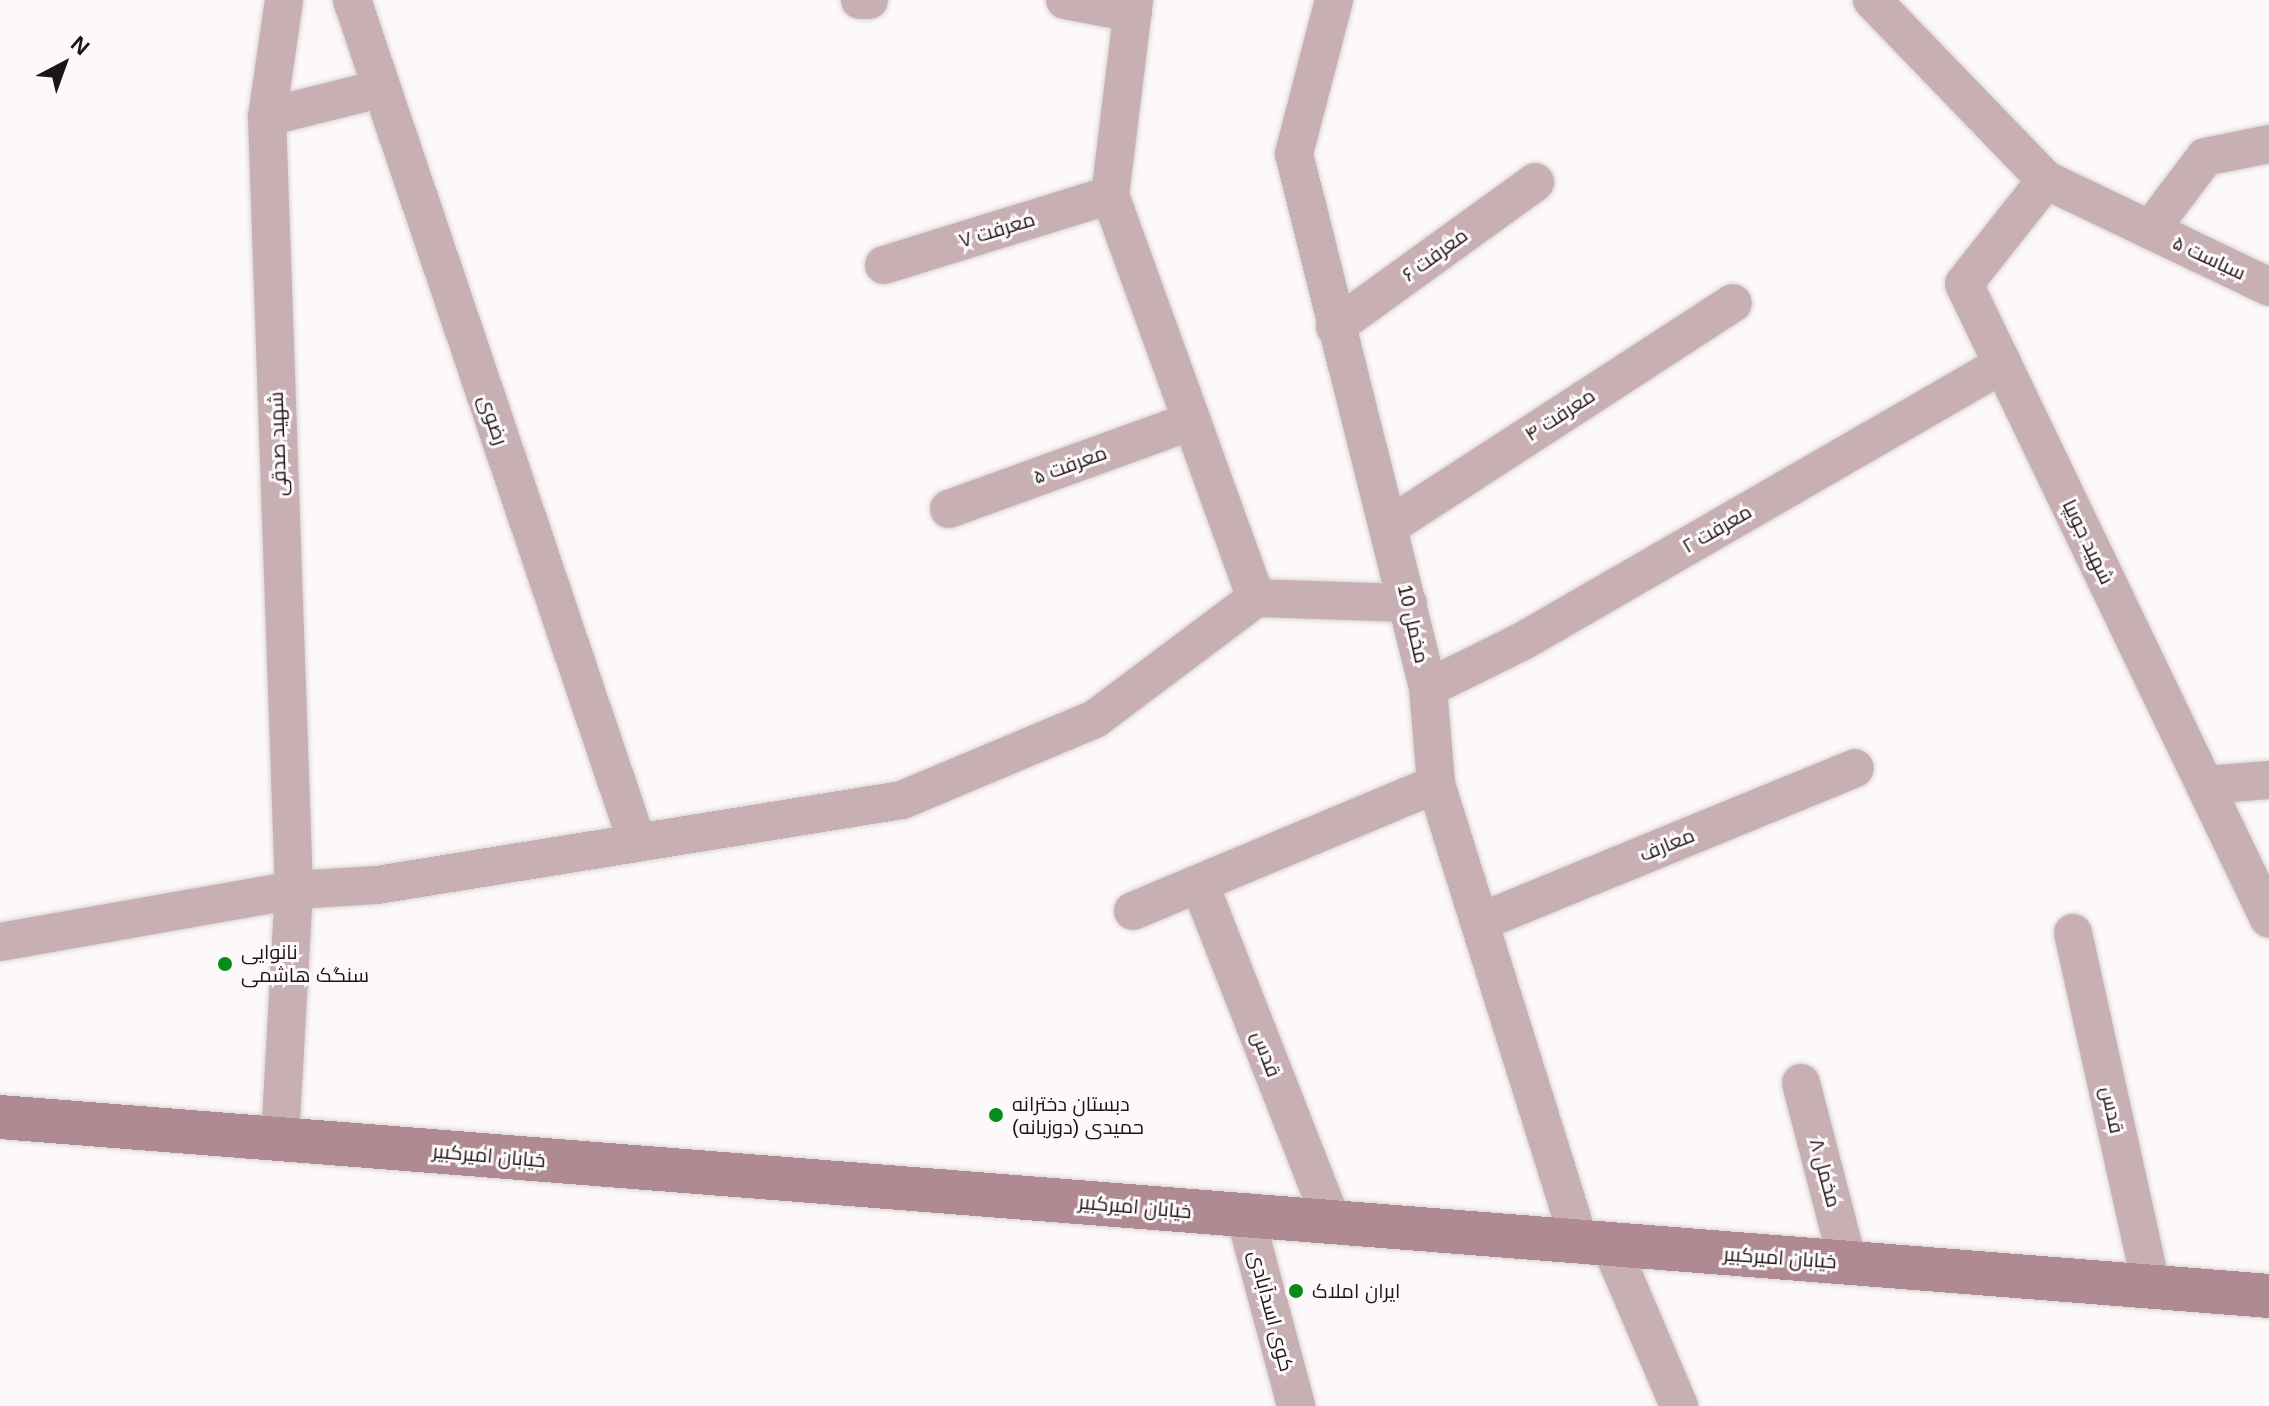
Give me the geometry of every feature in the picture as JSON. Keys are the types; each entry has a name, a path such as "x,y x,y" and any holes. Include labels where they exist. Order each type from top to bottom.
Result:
{"main road":[{"name":"خیابان امیرکبیر","path":"0,1117 2269,1296"}],"street":[{"name":"شهید صدقی","path":"280,1139 294,890 267,117 284,0"},
{"name":"رضوی","path":"352,0 379,89 636,839"},
{"path":"860,0 869,0"},
{"path":"1065,0 1133,6 1110,195 1256,598"},
{"name":"مخمل 10","path":"1334,0 1294,154 1428,688 1436,784 1480,922 1595,1244 1679,1406"},
{"path":"1880,2 2046,180"},
{"path":"267,117 379,89"},
{"path":"2150,230 2205,157 2269,144"},
{"name":"سیاست ۵","path":"2046,180 2269,287"},
{"name":"شهید جویپا","path":"2046,180 1964,284 2269,919"},
{"name":"معرفت ۶","path":"1335,327 1535,182"},
{"name":"معرفت ۷","path":"884,265 1110,195"},
{"name":"معرفت ۴","path":"1388,527 1733,303"},
{"name":"معرفت ۲","path":"1428,688 1523,641 2003,364"},
{"name":"معرفت ۵","path":"949,509 1192,421"},
{"path":"0,942 294,890 377,885 636,839 902,800 1095,719 1256,598 1408,603"},
{"name":"معارف","path":"1480,922 1855,768"},
{"path":"2205,785 2269,780"},
{"path":"1133,911 1436,784"},
{"name":"قدس","path":"1200,885 1332,1222"},
{"name":"قدس","path":"2073,933 2151,1286"},
{"name":"مخمل ۸","path":"1801,1083 1848,1263"},
{"name":"کوی اسدآبادی","path":"1245,1215 1296,1406"}],"place":[{"name":"نانوایی سنگک هاشمی","path":"225,964"},
{"name":"دبستان دخترانه حمیدی (دوزبانه)","path":"996,1115"},
{"name":"ایران املاک","path":"1296,1291"}]}
